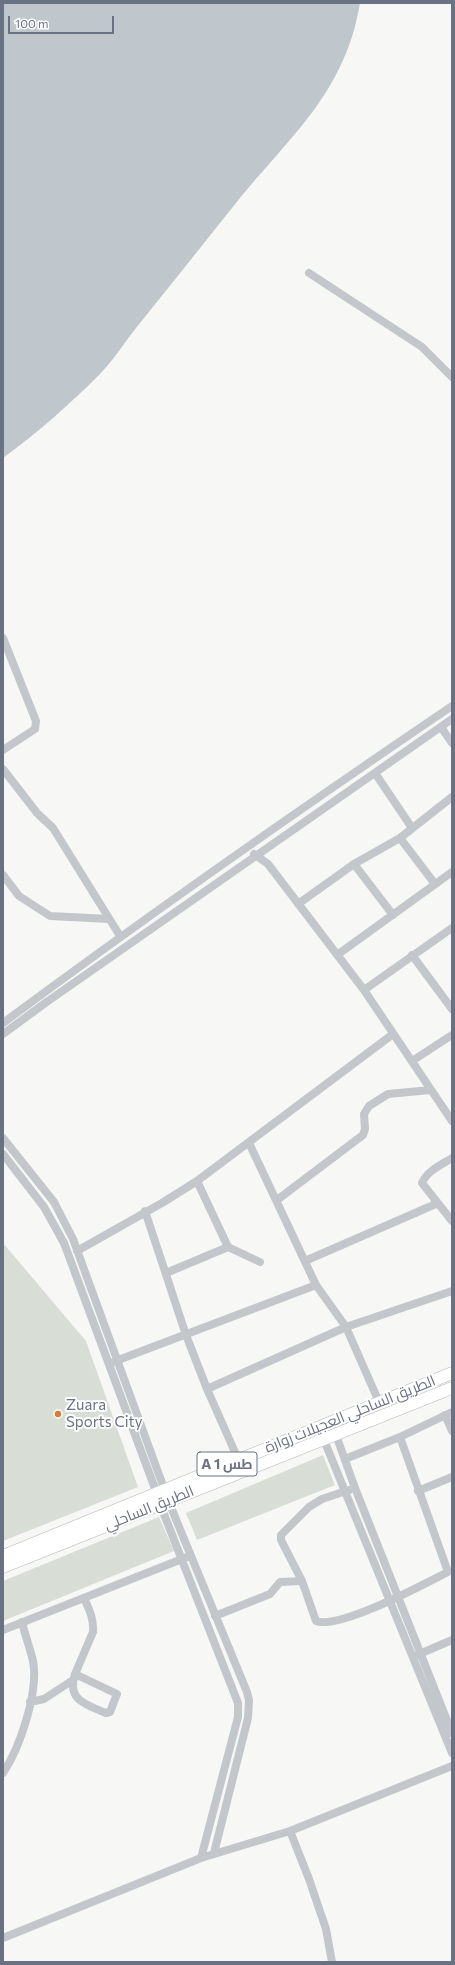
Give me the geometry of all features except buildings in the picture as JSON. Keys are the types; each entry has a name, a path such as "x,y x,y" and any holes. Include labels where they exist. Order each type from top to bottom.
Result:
{"highway":[{"name":"الطريق الساحلي العجيلات زوارة","path":"3,1556 163,1497 238,1460 452,1373"},
{"name":"الطريق الساحلي","path":"3,1567 163,1497 324,1440 452,1388"}],"street":[{"path":"309,273 422,347 452,377"},
{"path":"3,638 36,720 36,725 35,728 3,750"},
{"path":"3,1023 120,936 452,706"},
{"path":"3,1034 452,719"},
{"path":"441,727 452,742"},
{"path":"3,768 37,813 53,828 120,936"},
{"path":"376,773 412,828"},
{"path":"298,904 354,864 400,838 452,797"},
{"path":"400,838 434,884"},
{"path":"248,847 256,856 268,864 364,990 452,1121"},
{"path":"354,864 392,915"},
{"path":"337,955 452,872"},
{"path":"3,875 19,896 50,916 109,919"},
{"path":"364,990 452,928"},
{"path":"412,956 452,1009"},
{"path":"77,1251 197,1181 393,1034"},
{"path":"412,1062 452,1035"},
{"path":"277,1200 363,1135 365,1129 364,1114 369,1106 388,1094 431,1090"},
{"path":"3,1138 54,1202 77,1251 118,1361 182,1559 236,1694 238,1717 201,1858"},
{"path":"249,1143 316,1285 346,1327 379,1402"},
{"path":"3,1154 49,1215 64,1243 108,1364 163,1497 191,1556 247,1692 249,1711 214,1853"},
{"path":"452,1158 431,1172 424,1178 422,1183 452,1221"},
{"path":"197,1181 228,1247 260,1262"},
{"path":"305,1261 438,1203"},
{"path":"49,1215 58,1211"},
{"path":"145,1211 186,1335 207,1389 238,1460"},
{"path":"166,1273 228,1247"},
{"path":"108,1364 316,1285"},
{"path":"207,1389 346,1327 452,1291"},
{"path":"345,1459 400,1437 448,1414 452,1431"},
{"path":"336,1434 387,1570 394,1598 417,1655 452,1752"},
{"path":"355,1488 322,1499 309,1507 281,1535 281,1540 302,1581 314,1618 318,1622 337,1621 394,1598 450,1571 418,1491 400,1437"},
{"path":"324,1440 379,1573 394,1598"},
{"path":"418,1491 452,1477"},
{"path":"3,1630 191,1556"},
{"path":"379,1573 387,1570"},
{"path":"215,1616 270,1594 280,1582 302,1581"},
{"path":"74,1677 117,1694 110,1712 106,1713 81,1702 74,1692 74,1677 93,1626 84,1598"},
{"path":"3,1773 17,1748 26,1722 30,1702 34,1670 22,1622"},
{"path":"210,1631 219,1627"},
{"path":"417,1655 452,1640"},
{"path":"417,1655 452,1733"},
{"path":"30,1702 44,1699 74,1677"},
{"path":"3,1938 214,1853 290,1831 451,1764"},
{"path":"290,1831 309,1879 326,1929 332,1962"}],"shaded area":[{"path":"3,3 360,3 353,35 342,63 313,112 236,203 104,370 28,439 3,458"},
{"name":"Zuara Sports City","path":"3,1243 86,1341 138,1487 3,1541"},
{"path":"323,1455 335,1485 197,1540 186,1513"},
{"path":"159,1517 174,1551 3,1621 3,1581"}],"place":[{"name":"Zuara Sports City","path":"58,1414"}]}
